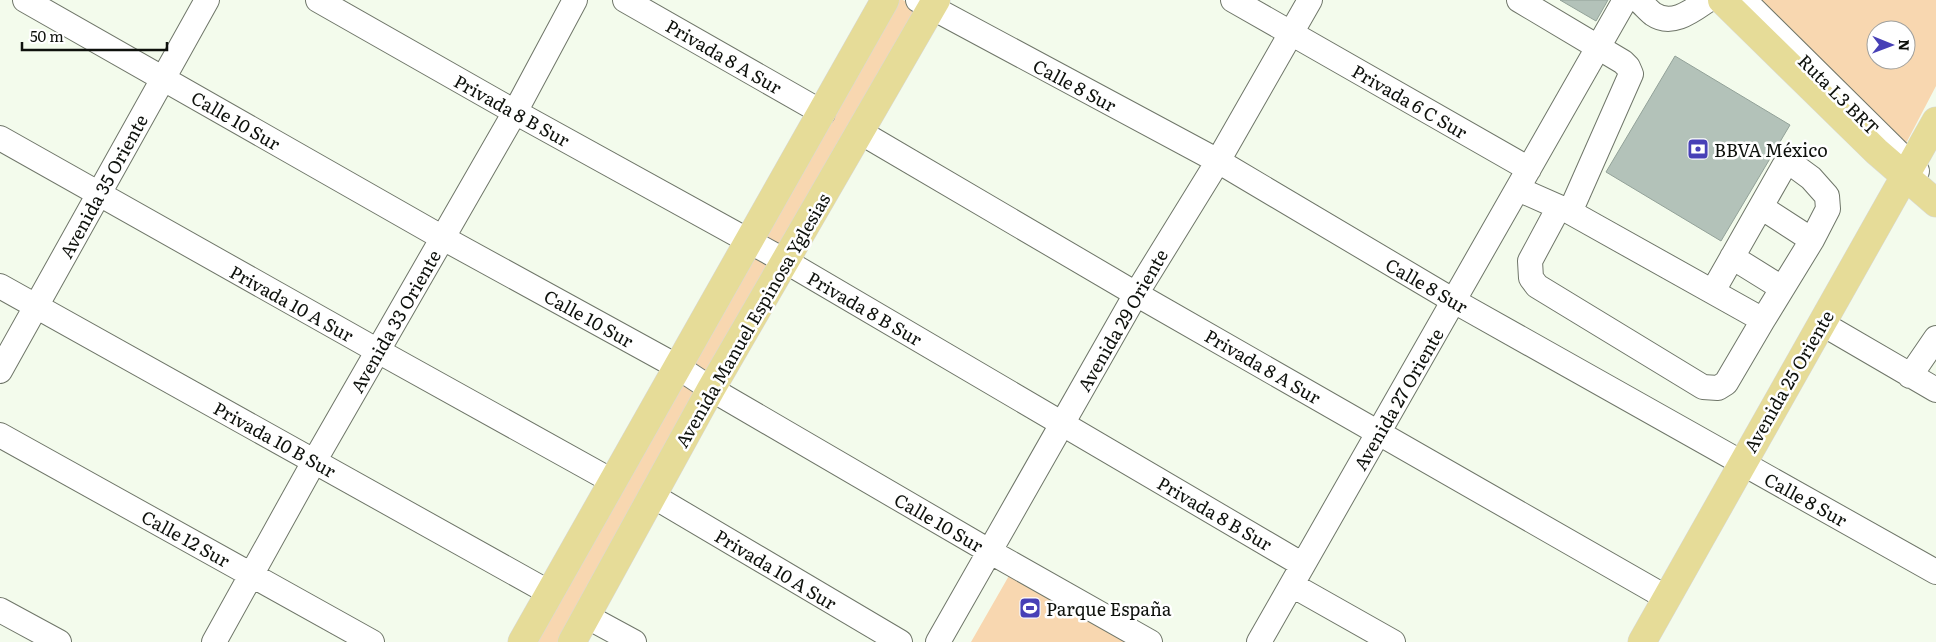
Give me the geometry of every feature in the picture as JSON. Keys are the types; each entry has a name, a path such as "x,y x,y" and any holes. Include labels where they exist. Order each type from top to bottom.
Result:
{"main road":[{"path":"522,642 885,0"},
{"path":"1722,0 1876,151 1908,171 1936,203"},
{"name":"Avenida Manuel Espinosa Yglesias","path":"572,642 711,389 860,132 928,3"},
{"name":"Avenida 25 Oriente","path":"1642,642 1936,122"}],"street":[{"name":"Calle 10 Sur","path":"25,0 443,238 678,367 711,389 989,551 1150,642"},
{"name":"Avenida 35 Oriente","path":"0,372 207,0"},
{"name":"Privada 8 B Sur","path":"318,0 515,112 786,261 1062,424 1298,575 1393,642"},
{"name":"Avenida 33 Oriente","path":"214,642 315,460 515,112 575,0"},
{"name":"Privada 8 A Sur","path":"625,0 823,112"},
{"name":"Privada 6 C Sur","path":"1233,0 1291,33 1524,179 1565,209 1763,320"},
{"name":"Avenida 29 Oriente","path":"938,642 1136,294 1218,161 1310,0"},
{"path":"1520,0 1623,62 1631,74 1565,209 1530,261 1531,278 1537,286 1703,387 1718,388 1726,383 1812,240 1828,209 1827,196 1811,178 1792,164 1784,166 1713,291"},
{"name":"Avenida 27 Oriente","path":"1258,642 1626,0"},
{"path":"1638,0 1654,14 1664,18 1676,18 1688,14 1708,0"},
{"name":"Ruta L3 BRT","path":"1744,0 1908,171 1936,187"},
{"name":"Calle 8 Sur","path":"928,3 1218,161 1454,302 1936,572"},
{"name":"Privada 8 A Sur","path":"860,132 1136,294 1666,598"},
{"name":"Privada 10 A Sur","path":"0,138 378,351 612,480"},
{"path":"1761,207 1812,240"},
{"path":"1732,257 1782,288"},
{"name":"Privada 10 B Sur","path":"0,286 315,460 550,593"},
{"path":"1821,323 1936,390"},
{"path":"1910,376 1936,338"},
{"name":"Calle 12 Sur","path":"0,435 253,574 372,642"},
{"name":"Privada 10 A Sur","path":"653,496 900,642"},
{"path":"0,610 59,642"},
{"path":"586,616 634,642"}],"shaded area":[{"path":"892,0 903,0 924,12 565,642 529,642"},
{"path":"1746,0 1936,0 1936,86 1902,151"},
{"name":"Parque España","path":"1010,574 1127,642 971,642"}],"building":[{"path":"1560,0 1608,0 1596,21"},
{"name":"BBVA México","path":"1675,56 1790,125 1721,241 1606,172"}],"place":[{"name":"BBVA México","path":"1698,149"},
{"name":"Parque España","path":"1030,608"}]}
